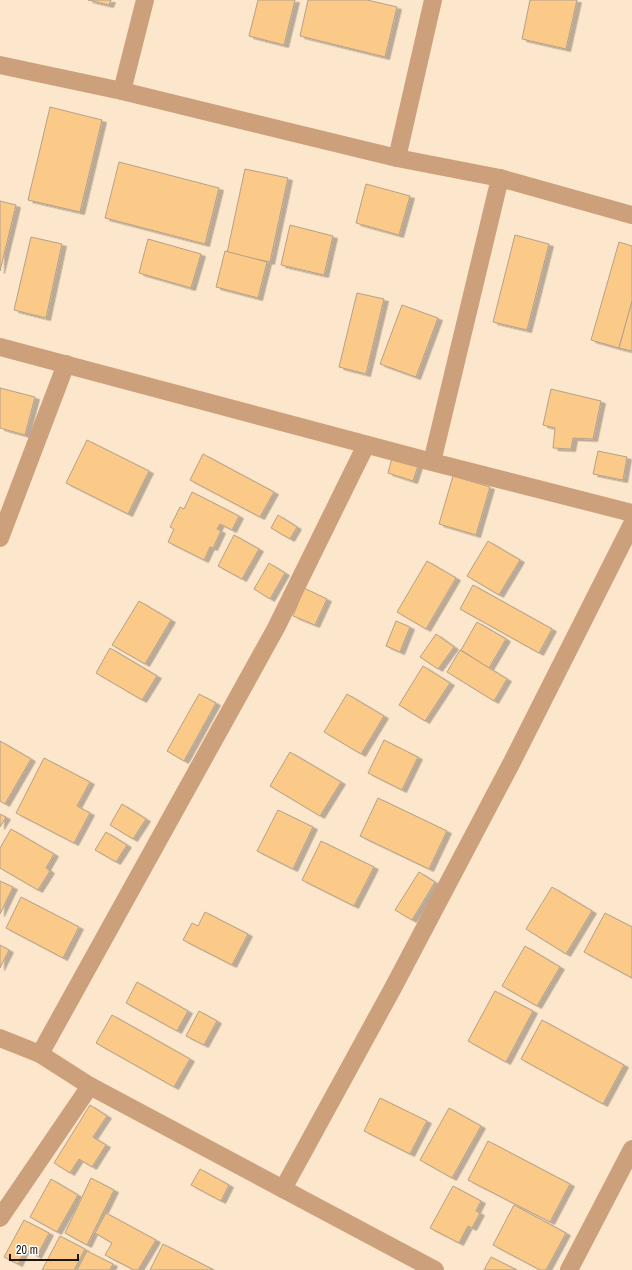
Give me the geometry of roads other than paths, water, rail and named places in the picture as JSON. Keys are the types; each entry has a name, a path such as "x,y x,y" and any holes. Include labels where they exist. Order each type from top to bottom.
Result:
{"street":[{"path":"122,91 145,0"},
{"path":"398,158 433,0"},
{"path":"0,65 122,91 398,158 500,178 632,215"},
{"path":"432,462 500,178"},
{"path":"0,347 366,445 632,513"},
{"path":"0,538 66,364"},
{"path":"40,1054 276,628 366,445"},
{"path":"283,1189 394,986 490,804 632,524"},
{"path":"0,1038 40,1054 90,1086 435,1270"},
{"path":"0,1218 90,1086"},
{"path":"569,1270 632,1148"}]}
